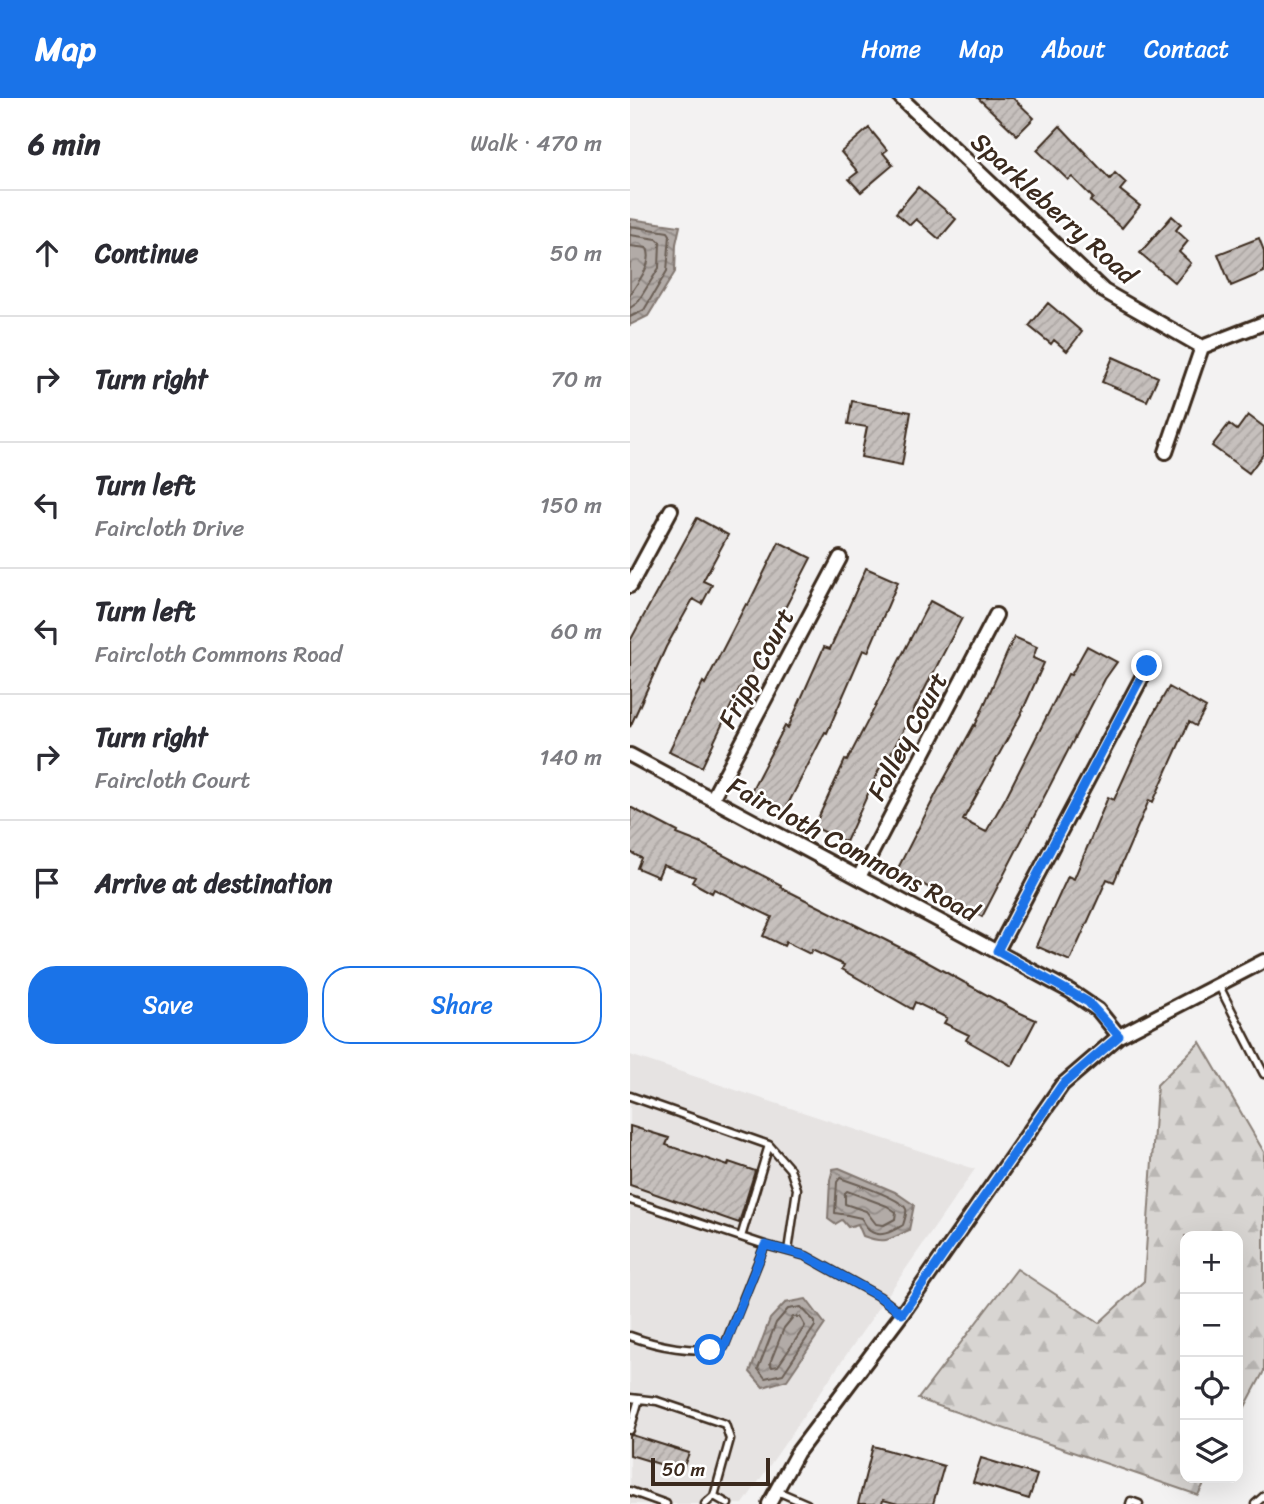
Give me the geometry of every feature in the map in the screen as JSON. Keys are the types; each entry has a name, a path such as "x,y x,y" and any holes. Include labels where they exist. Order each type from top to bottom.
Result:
{"street":[{"name":"Sparkleberry Road","path":"901,98 1104,291 1202,347"},
{"path":"1166,452 1202,347 1264,323"},
{"path":"630,586 671,510"},
{"name":"Fripp Court","path":"712,799 840,558"},
{"name":"Folley Court","path":"859,877 996,615"},
{"path":"997,951 1147,666"},
{"name":"Faircloth Commons Road","path":"630,755 1088,1002 1119,1036"},
{"path":"769,1504 797,1452 902,1314 1062,1085 1119,1036 1264,961"}],"lane":[{"path":"1218,984 1264,1074"},
{"path":"630,1096 769,1145 790,1169 797,1189 788,1251"},
{"path":"741,1237 769,1145"},
{"path":"630,1200 817,1262 880,1297 902,1314"},
{"path":"630,1336 648,1343 710,1350 724,1348 765,1245"},
{"path":"630,1398 657,1401 725,1424 730,1438 714,1496 705,1504"},
{"path":"630,1430 639,1399"},
{"path":"630,1491 666,1504"},
{"path":"776,1491 807,1504"},
{"path":"714,1496 728,1504"},
{"path":"1255,1504 1264,1496"},
{"path":"1130,1504 1131,1501 1139,1504"}],"shaded area":[{"path":"630,1055 975,1169 743,1504 630,1504"}],"green space":[{"path":"1200,1042 1264,1152 1264,1371 1243,1411 1243,1231 1180,1231 1180,1483 1204,1483 1198,1495 918,1399 1017,1269 1099,1323 1144,1281 1157,1085"}],"water":[{"path":"630,219 680,226 675,272 648,316 630,325"},
{"path":"839,1168 895,1192 914,1205 909,1230 892,1238 876,1240 863,1236 858,1224 848,1227 842,1220 835,1224 828,1219 830,1180 833,1169"},
{"path":"806,1299 825,1324 787,1380 763,1387 750,1372 770,1319 785,1303"}],"building":[{"path":"978,98 1013,98 1034,118 1017,135"},
{"path":"1060,126 1110,179 1115,173 1126,183 1120,190 1140,206 1122,228 1090,201 1093,198 1072,177 1068,180 1037,150"},
{"path":"869,128 887,150 883,153 893,165 861,192 849,179 858,172 841,152"},
{"path":"918,187 956,219 939,239 916,219 910,225 896,213"},
{"path":"1172,216 1181,224 1176,230 1188,241 1179,252 1191,263 1175,283 1140,253"},
{"path":"1259,238 1264,251 1264,272 1231,286 1218,254"},
{"path":"1048,303 1082,332 1067,351 1054,340 1051,344 1029,326"},
{"path":"1113,357 1158,377 1147,401 1102,382"},
{"path":"852,401 911,412 902,465 861,457 867,427 848,424"},
{"path":"1248,415 1264,427 1264,453 1249,473 1212,446 1229,424 1237,430"},
{"path":"697,518 728,535 703,581 712,585 702,604 693,599 666,647 630,727 630,641"},
{"path":"779,542 811,558 743,689 740,687 702,767 669,751"},
{"path":"866,568 898,582 868,652 863,650 827,733 825,732 785,810 750,793 785,726 788,728 824,647 830,649"},
{"path":"930,601 962,618 885,765 882,763 846,842 814,827 845,760 847,761"},
{"path":"1014,637 1037,647 1033,658 1044,663 1021,714 963,820 986,832 1068,674 1071,675 1087,646 1117,662 1105,679 982,917 897,870 975,726"},
{"path":"1169,687 1206,708 1196,726 1189,722 1153,802 1149,800 1114,882 1107,879 1070,961 1036,946 1068,876 1074,879 1108,797 1114,800 1151,718"},
{"path":"630,807 1036,1020 1012,1066 966,1040 969,1035 944,1023 947,1018 915,1002 912,1009 842,969 844,965 812,950 810,954 786,942 784,946 763,936 772,917 714,889 712,893 692,882 695,877 663,865 658,877 637,868 641,858 630,852"},
{"path":"630,1126 669,1138 666,1145 728,1166 729,1162 755,1171 739,1223 630,1185"},
{"path":"632,1435 689,1453 682,1471 630,1455"},
{"path":"873,1446 944,1466 933,1504 898,1504 883,1500 882,1504 858,1504"},
{"path":"981,1458 1037,1475 1029,1499 973,1482"}],"route":[{"path":"710,1350 724,1348 765,1245 806,1256 880,1297 902,1314 1062,1085 1119,1036 1088,1002 997,951 1147,666"}]}
